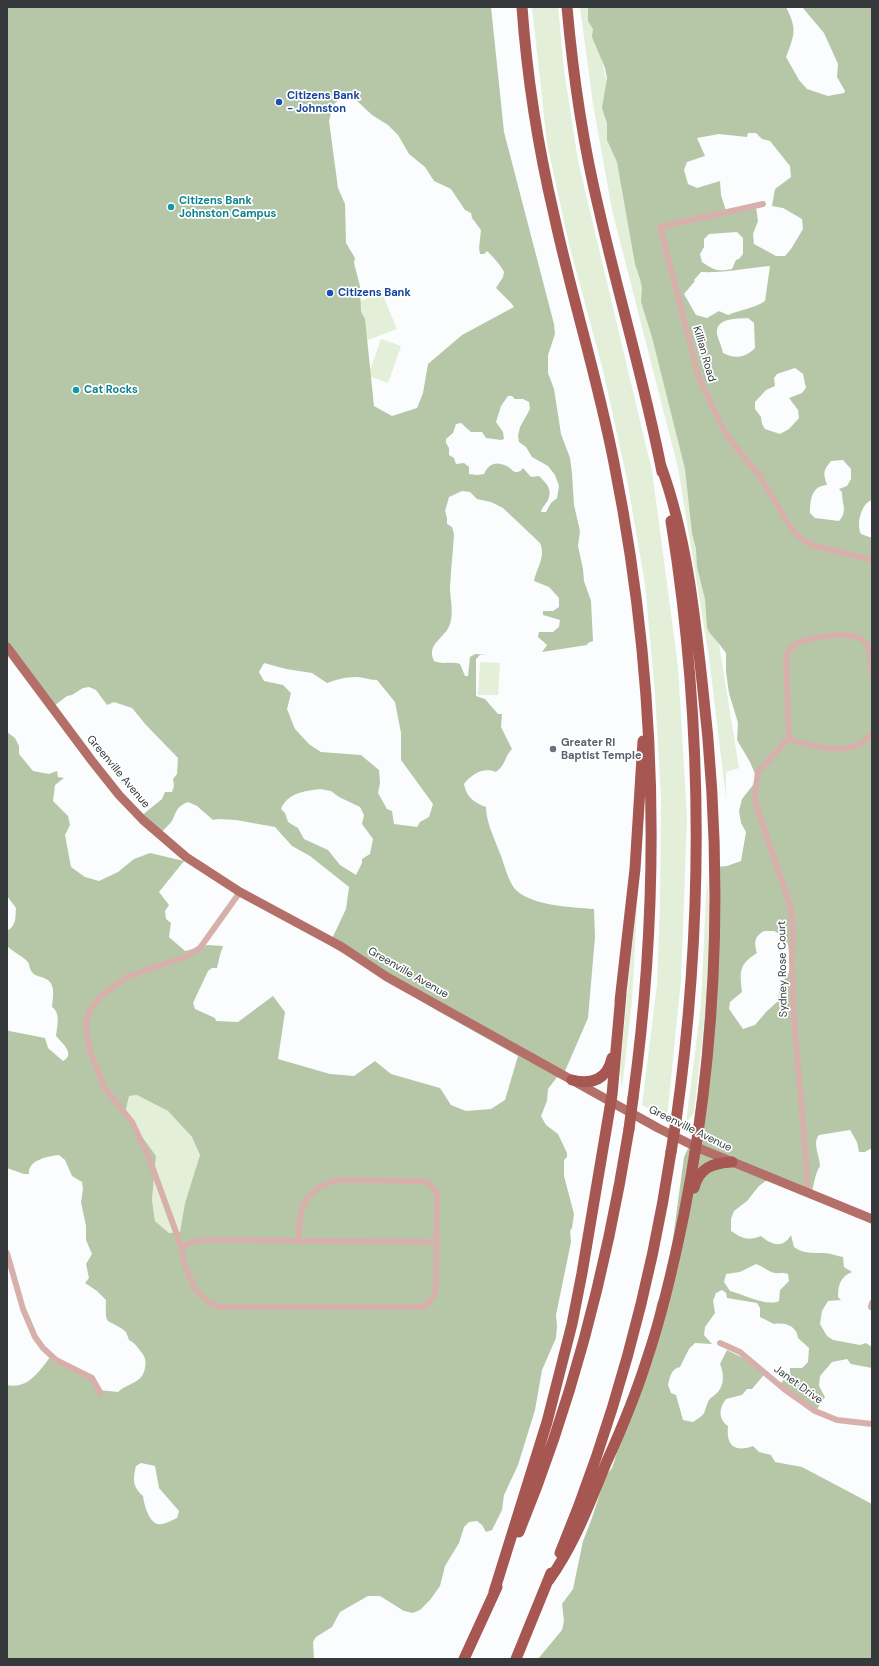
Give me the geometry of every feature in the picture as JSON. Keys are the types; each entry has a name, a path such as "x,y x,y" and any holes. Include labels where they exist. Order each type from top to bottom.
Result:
{"highway":[{"path":"464,1659 494,1592 533,1497 580,1352 606,1253 633,1098 645,998 650,922 651,820 647,705 635,591 618,484 600,396 560,242 543,166 531,90 522,7"},
{"path":"516,1659 549,1580 581,1497 620,1377 634,1328 652,1253 672,1152 686,1038 693,949 696,874 696,772 692,692 684,611 674,541 661,466 645,392 593,184 576,86 567,7"},
{"path":"549,1580 559,1566 576,1536 630,1407 655,1335 672,1270 696,1147 710,1027 714,950 715,854 712,785 703,691 688,578 677,515 661,466"},
{"path":"494,1592 547,1422 566,1348 582,1273 611,1101 635,869 642,747 647,705"},
{"path":"572,1080 583,1082 593,1081 602,1077 608,1070 612,1058 622,994"},
{"path":"682,1224 690,1208 699,1175 711,1166 732,1162"}],"main road":[{"name":"Greenville Avenue","path":"7,647 119,795 143,820 186,857 240,892 334,943 387,977 696,1147 872,1219"}],"street":[{"name":"Killian Road","path":"763,204 660,227 699,378 721,425 760,476 787,522 796,534 804,541 815,546 872,560"},
{"path":"872,674 869,648 858,638 844,636 816,637 802,640 790,647 786,658 789,727 788,738 800,744 834,748 860,744 869,738 872,732"},
{"name":"Sydney Rose Court","path":"788,738 758,772 755,795 757,808 789,902 792,917 794,1019 807,1173 807,1192"},
{"path":"240,892 200,948 187,956 127,977 102,995 89,1011 86,1024 89,1048 104,1088 132,1122 149,1158 181,1246 194,1289 208,1302 220,1307 424,1307 431,1302 436,1288 437,1193 434,1187 422,1181 337,1180 316,1189 309,1195 303,1204 300,1214 299,1241"},
{"path":"181,1246 201,1240 437,1242"},
{"path":"7,1253 24,1309 35,1337 43,1348 56,1360 92,1378 100,1394"},
{"name":"Janet Drive","path":"720,1343 740,1352 784,1389 815,1411 837,1420 872,1424"}],"green space":[{"path":"7,7 491,7 504,132 554,324 555,334 548,355 548,373 554,389 561,434 570,458 574,505 580,531 578,546 584,581 591,601 593,641 587,645 542,652 547,645 538,637 539,632 553,632 559,627 560,620 543,615 543,611 553,611 559,607 559,598 549,587 534,581 542,557 542,548 540,543 503,508 491,502 477,499 470,492 462,491 449,497 445,511 447,524 452,527 454,534 450,587 452,615 448,629 434,645 432,655 434,661 437,662 460,664 465,676 468,676 470,657 475,654 487,655 480,655 476,659 476,696 485,699 498,714 502,714 501,727 512,749 502,767 496,772 487,770 478,772 464,784 469,796 478,804 486,807 487,818 511,883 517,891 533,900 554,905 594,909 595,937 588,1018 562,1078 557,1077 548,1089 547,1101 541,1116 546,1125 558,1134 567,1153 567,1157 564,1160 564,1176 574,1214 572,1228 570,1231 571,1242 556,1315 556,1338 542,1370 535,1410 518,1465 504,1495 502,1510 492,1530 486,1532 482,1525 477,1521 469,1522 464,1527 459,1543 445,1566 440,1586 430,1600 420,1610 413,1613 404,1611 380,1596 368,1596 340,1612 332,1627 316,1637 313,1642 314,1659 7,1659 7,1385 21,1385 27,1382 38,1373 51,1356 95,1379 99,1390 118,1392 141,1377 146,1362 142,1353 135,1344 129,1340 126,1332 108,1321 106,1315 106,1300 97,1291 85,1283 89,1278 86,1264 92,1254 86,1240 86,1226 81,1202 83,1189 82,1182 72,1176 65,1160 59,1155 50,1156 35,1162 29,1169 29,1174 24,1174 7,1168 7,1029 9,1031 45,1038 48,1048 63,1061 67,1058 68,1052 67,1048 56,1036 58,1024 57,1013 52,1007 53,987 46,979 33,974 27,961 7,946 7,931 14,924 16,908 7,896 7,732 15,738 19,746 19,754 33,771 49,774 57,771 58,777 64,778 55,785 53,801 68,816 70,825 65,835 71,867 85,877 99,881 118,872 134,859 150,853 184,861 159,892 169,905 165,911 166,919 171,923 169,937 185,951 208,945 223,946 217,968 212,968 208,971 193,1003 195,1009 215,1018 216,1021 238,1022 273,996 285,1012 278,1059 330,1074 354,1076 375,1061 391,1074 440,1088 451,1105 466,1111 491,1109 505,1100 518,1056 436,1010 329,945 346,909 349,887 310,856 292,846 275,827 236,820 213,820 197,806 188,802 179,808 172,821 161,833 141,816 162,799 165,792 172,792 174,786 173,779 177,774 178,758 146,725 132,708 114,702 107,705 96,690 89,687 83,688 72,695 67,696 54,706 7,646","holes":["347,97 355,99 372,115 388,125 398,135 409,154 425,167 434,181 451,189 465,210 471,213 472,218 481,230 479,248 480,254 484,254 487,251 504,272 503,277 496,288 514,307 462,335 428,364 423,393 417,408 392,416 374,406 365,319 361,312 360,286 354,263 355,258 346,243 345,204 338,188 329,121 333,105 341,98","508,396 512,396 515,399 523,399 529,402 530,409 520,427 518,436 519,442 526,447 532,457 548,466 555,475 559,486 557,498 551,503 546,512 541,512 550,493 546,484 539,476 531,477 523,468 516,472 507,466 496,463 488,467 484,474 469,474 469,467 464,463 456,464 454,458 449,455 449,448 446,443 446,439 453,433 456,424 461,423 471,432 482,432 486,438 504,439 503,432 496,422 501,406","264,663 286,669 312,673 327,683 350,677 377,680 395,702 401,733 401,760 433,804 429,817 420,822 417,827 394,824 392,811 387,809 378,793 380,783 379,770 361,755 321,752 310,745 295,729 287,709 291,693 283,685 264,681 259,672","320,789 331,791 339,797 360,807 364,815 362,824 373,839 370,854 362,859 362,863 356,875 340,865 328,850 304,839 298,828 288,822 285,813 281,809 288,799 303,792","137,1095 168,1111 192,1137 200,1155 185,1203 180,1232 169,1233 155,1221 152,1200 156,1156 125,1113 129,1096","141,1463 155,1466 159,1488 179,1511 177,1518 162,1524 154,1522 146,1510 143,1496 135,1486 134,1479 136,1466"]},
{"path":"532,7 558,7 564,70 578,161 652,471 678,667 687,818 681,979 667,1118 642,1105 657,985 660,906 661,796 655,693 645,584 627,479 603,370 569,244 547,143"},
{"path":"580,7 590,7 688,452 739,768 726,772 726,798 709,657 678,468 612,210 593,104"},
{"path":"588,7 786,7 792,21 794,32 786,57 799,80 807,89 828,96 844,93 845,91 837,77 838,64 824,33 802,7 872,7 872,500 865,505 862,510 859,525 861,534 872,538 872,1148 865,1152 859,1152 857,1142 850,1130 819,1135 816,1146 820,1166 816,1173 810,1198 767,1180 759,1186 747,1201 734,1211 731,1219 731,1231 739,1236 749,1239 761,1236 769,1242 777,1244 781,1244 791,1235 794,1247 801,1251 809,1253 826,1253 843,1257 844,1267 852,1272 845,1276 840,1282 838,1297 841,1300 828,1301 822,1311 820,1324 827,1336 833,1340 860,1345 866,1343 872,1347 872,1368 851,1364 847,1359 832,1362 820,1376 819,1386 825,1397 815,1412 779,1385 790,1373 790,1368 802,1368 808,1362 809,1348 798,1338 795,1330 790,1326 786,1324 774,1324 760,1317 760,1308 757,1303 727,1298 726,1293 722,1290 716,1293 713,1301 715,1313 705,1327 704,1335 712,1344 695,1343 689,1349 680,1367 673,1371 668,1385 671,1393 676,1395 683,1420 693,1422 703,1414 709,1400 719,1391 721,1387 723,1376 720,1364 727,1350 743,1358 763,1374 763,1376 752,1389 747,1389 742,1395 726,1399 722,1406 721,1417 728,1426 728,1438 730,1443 736,1448 753,1446 759,1452 771,1455 775,1462 802,1467 872,1504 872,1659 538,1659 562,1630 564,1621 562,1604 573,1589 583,1541 605,1477 612,1468 614,1462 646,1352 647,1342 653,1324 657,1303 661,1295 672,1246 684,1157 692,1140 701,1066 716,867 727,866 741,861 746,832 741,823 739,811 742,799 753,785 756,776 750,762 737,740 738,723 729,693 726,672 726,653 707,628 705,599 697,567 685,469 652,337 641,302 642,288 635,264 617,162 607,140 607,123 602,108 607,78 605,68 592,37 593,29 588,21","holes":["748,133 756,133 762,139 770,141 790,166 791,177 775,189 772,206 783,208 802,219 803,229 785,256 776,256 754,244 753,234 758,221 756,207 726,211 721,195 720,181 697,188 688,184 684,170 687,162 705,156 697,138 719,134 747,137","737,232 743,238 743,254 736,260 732,269 713,269 702,262 700,254 704,247 704,239 709,234","770,266 765,301 756,306 728,315 719,311 707,318 696,315 684,294 701,272 718,272","748,318 754,323 755,348 744,356 736,357 723,353 717,334 717,328 723,322","795,368 803,374 806,388 802,393 789,398 798,410 799,418 789,429 780,434 765,429 762,424 761,417 755,409 755,402 766,390 775,386 774,378 777,374","843,460 851,469 851,479 847,486 839,489 842,492 844,511 839,521 815,518 810,513 811,498 813,494 818,488 827,485 824,472 831,461","764,931 774,931 782,935 788,944 790,967 788,975 780,984 778,1001 755,1025 743,1029 729,1009 730,1002 742,992 741,974 743,965 757,953 755,943 758,935","756,1264 773,1272 788,1274 789,1281 780,1290 779,1301 768,1302 730,1291 724,1282 726,1274 740,1272"]},
{"path":"382,293 397,329 365,341 349,305"},
{"path":"381,339 401,346 388,383 368,376"},
{"path":"480,662 500,663 498,695 478,695"},
{"path":"639,871 632,1000 622,1089 620,1071"},
{"path":"707,876 709,906 708,965 701,1054 694,1113 686,1123 701,1005"},
{"path":"137,1095 168,1111 192,1137 200,1155 185,1203 180,1232 169,1233 155,1221 152,1200 156,1156 125,1113 128,1096"}],"place":[{"name":"Citizens Bank - Johnston","path":"279,102"},
{"name":"Citizens Bank Johnston Campus","path":"171,207"},
{"name":"Citizens Bank","path":"330,293"},
{"name":"Cat Rocks","path":"76,390"},
{"name":"Greater RI Baptist Temple","path":"553,749"}]}
